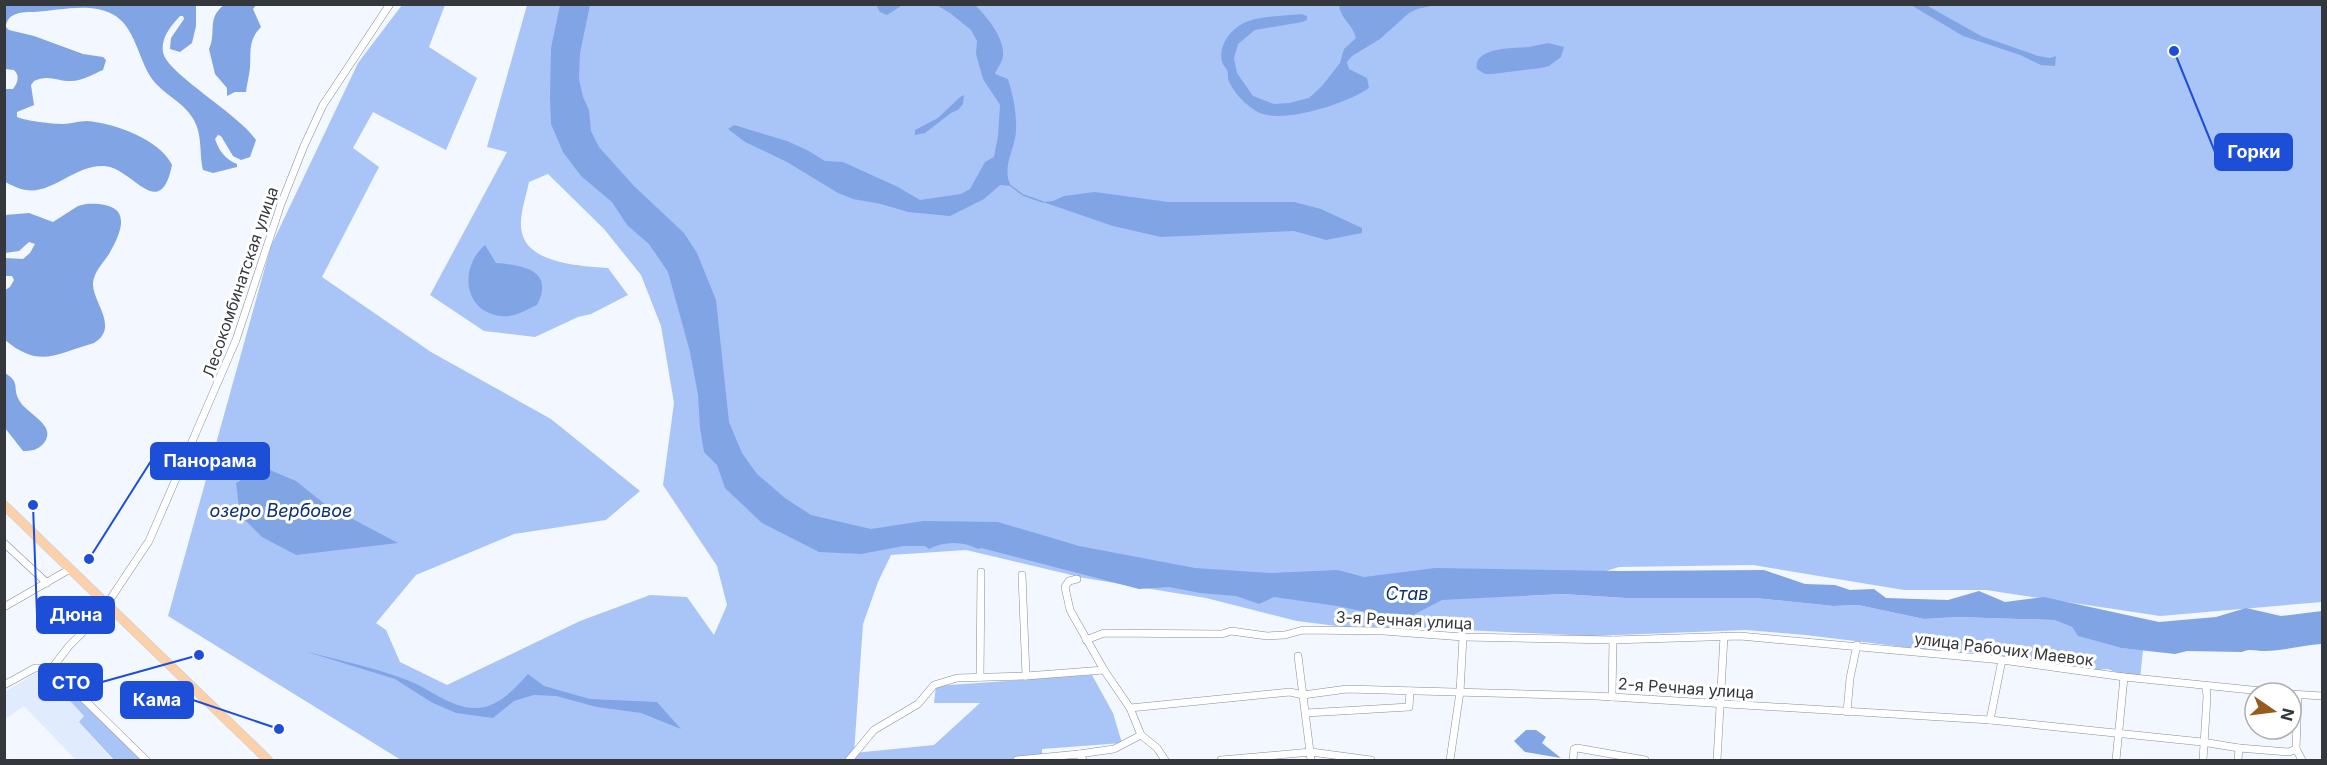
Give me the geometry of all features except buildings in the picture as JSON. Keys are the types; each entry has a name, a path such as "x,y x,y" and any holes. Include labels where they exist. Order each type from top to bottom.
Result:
{"main road":[{"path":"4,505 267,760"}],"street":[{"name":"Лесокомбинатская улица","path":"52,668 69,645 99,616 149,541 236,340 281,204 318,115 390,4"},
{"path":"4,543 47,582"},
{"path":"4,607 70,569"},
{"path":"980,677 981,572"},
{"path":"1022,576 1026,676"},
{"path":"1077,579 1069,581 1065,587 1070,610 1086,640 1130,708 1141,735 1157,748 1165,760"},
{"name":"3-я Речная улица","path":"1086,640 1104,633 1222,634 1231,631 1267,636 1285,635 1304,630 1383,631 1463,637 1613,640 1724,636"},
{"path":"1717,760 1724,636"},
{"name":"улица Рабочих Маевок","path":"1724,636 1857,645 2243,690"},
{"path":"1450,760 1460,692 1463,637"},
{"path":"1612,697 1613,640"},
{"path":"1846,712 1857,645"},
{"path":"1298,656 1311,756"},
{"path":"1990,720 2002,660"},
{"path":"4,685 35,668 52,668 146,760"},
{"path":"849,760 874,730 918,704 934,685 957,678 1026,676 1104,669"},
{"path":"2116,760 2124,677"},
{"path":"2203,760 2202,742 2207,697 2205,686"},
{"name":"2-я Речная улица","path":"1130,708 1290,692 1303,695 1347,689 1612,697 1990,720 2118,732 2239,748 2289,752 2296,748"},
{"path":"1306,713 1409,707 1410,691"},
{"path":"2303,695 2322,696"},
{"path":"1017,760 1081,757 1114,749 1141,735"},
{"path":"2296,741 2296,748 2302,760"},
{"path":"1573,760 1574,749 1577,748 1645,760"},
{"path":"2238,760 2239,748"},
{"path":"1221,760 1311,756 1371,760"}],"shaded area":[{"path":"402,5 445,5 429,47 477,78 446,150 373,112 353,148 379,167 322,277 431,352 551,419 640,491 606,520 514,534 416,575 376,623 386,630 400,662 447,685 580,621 650,595 687,597 714,635 727,605 717,566 663,485 674,403 661,326 641,275 604,229 548,174 529,182 521,221 522,233 527,243 545,257 571,264 608,268 628,295 591,314 578,317 535,337 484,331 430,295 507,152 487,147 527,5 2322,5 2322,602 2160,616 1986,590 1904,590 1753,565 1619,567 1526,596 1562,594 1626,598 1755,598 1833,606 1858,605 1924,619 1957,617 2054,620 2072,627 2079,636 2121,648 2143,650 2140,679 2107,669 2098,670 2051,661 1745,630 1591,636 1423,628 1368,630 1297,621 1206,598 1084,578 966,550 891,555 878,582 863,624 854,753 934,745 980,703 934,703 936,686 1092,675 1113,713 1122,743 1042,749 1042,760 401,760 168,616 271,246 358,63"},
{"path":"44,668 50,679 84,716 79,722 112,760 76,760 24,706 5,719 5,692"},
{"path":"56,674 148,760 114,760 79,722 84,716 50,679"}],"water":[{"path":"1339,4 1436,5 1409,13 1380,39 1352,56 1347,62 1349,69 1367,78 1369,88 1347,100 1318,110 1274,116 1253,109 1242,100 1230,84 1221,56 1223,45 1233,31 1242,24 1255,19 1301,14 1307,16 1307,20 1302,22 1255,30 1238,44 1234,58 1237,73 1253,96 1274,104 1309,98 1322,86 1340,63 1344,49 1356,38"},
{"path":"5,5 196,5 196,26 192,43 180,52 170,49 171,38 184,19 180,16 165,37 163,52 176,71 235,118 256,140 250,157 241,160 233,156 221,136 218,135 215,139 223,155 237,164 237,167 213,173 203,170 199,136 192,117 152,79 131,34 120,19 103,10 93,8 25,12 9,18 6,27 9,30 34,36 83,54 103,57 106,60 103,70 80,80 66,81 48,78 34,81 31,85 34,105 17,112 17,117 58,124 87,121 110,125 147,140 166,156 172,165 167,182 160,190 153,192 114,169 104,166 83,170 55,184 36,190 18,188 5,182 5,89 13,89 18,77 14,70 5,69"},
{"path":"224,5 256,5 253,9 261,27 252,41 246,92 235,92 227,96 227,88 215,74 209,49 213,20"},
{"name":"Став","path":"560,5 590,5 580,53 579,79 589,110 591,131 599,147 634,186 684,233 697,253 716,300 729,422 742,453 757,474 785,498 811,515 871,529 923,521 998,522 1079,546 1195,568 1269,573 1338,570 1364,577 1435,568 1619,571 1764,570 1805,584 1835,585 1850,590 1874,589 1886,598 1948,600 1979,591 2005,602 2044,597 2159,622 2216,617 2246,608 2281,616 2322,611 2322,644 2272,651 2187,651 2175,654 2121,648 2078,636 2072,627 2054,620 1957,617 1924,619 1858,605 1833,606 1755,598 1626,598 1562,594 1442,600 1413,615 1371,613 1274,597 1259,604 1236,596 1200,593 1169,587 1139,589 960,543 941,544 929,549 925,546 904,546 861,554 819,552 762,523 725,488 717,465 704,452 698,395 690,352 668,272 649,244 627,225 612,202 581,176 563,152 551,124 551,48"},
{"path":"879,5 975,5 989,21 1003,49 1002,59 995,74 1008,79 1015,111 1016,131 1007,172 1011,186 1000,185 984,199 950,216 908,212 853,199 838,193 787,162 745,142 728,129 734,125 787,141 825,161 843,162 898,187 920,200 961,194 970,189 985,162 994,157 1000,105 983,79 976,54 977,41 971,30 938,6 901,6 887,15 880,12 877,7"},
{"path":"1911,5 1926,5 1981,36 2038,56 2050,58 2056,56 2055,66 2041,65 2020,55 1963,36"},
{"path":"1548,43 1564,47 1561,57 1549,66 1492,74 1485,74 1477,69 1477,62 1481,56 1496,50"},
{"path":"964,95 963,104 958,110 925,133 915,135 915,130 938,118"},
{"path":"1095,192 1168,202 1294,202 1321,209 1362,228 1362,233 1326,240 1294,231 1161,237 1113,226 1043,202 1064,196"},
{"path":"86,204 110,207 117,211 120,217 121,224 115,243 97,271 93,283 103,314 105,330 94,343 58,355 38,357 28,354 5,340 5,290 14,280 12,276 5,276 5,258 23,259 35,244 29,242 19,251 5,253 5,215 29,213 53,222 78,206"},
{"path":"485,245 496,263 526,268 539,277 542,293 537,305 511,316 501,316 488,313 472,298 469,287 471,265"},
{"path":"5,373 15,383 19,400 47,431 44,443 35,450 23,451 5,428"},
{"name":"озеро Вербовое","path":"263,467 296,481 326,505 398,543 296,555 262,537 240,515 236,483"},
{"path":"304,651 394,675 457,705 475,708 498,701 511,692 528,674 544,686 590,699 657,702 681,729 641,713 597,707 556,696 534,695 514,701 493,718 456,713 431,702 395,679"},
{"path":"1526,730 1536,730 1546,737 1542,743 1561,758 1525,752 1514,741"}],"waterway":[{"path":"1011,186 1023,195 1043,202"}],"place":[{"name":"Горки","path":"2174,51"},
{"name":"Дюна","path":"33,505"},
{"name":"Панорама","path":"89,559"},
{"name":"СТО","path":"199,655"},
{"name":"Кама","path":"279,729"}]}
